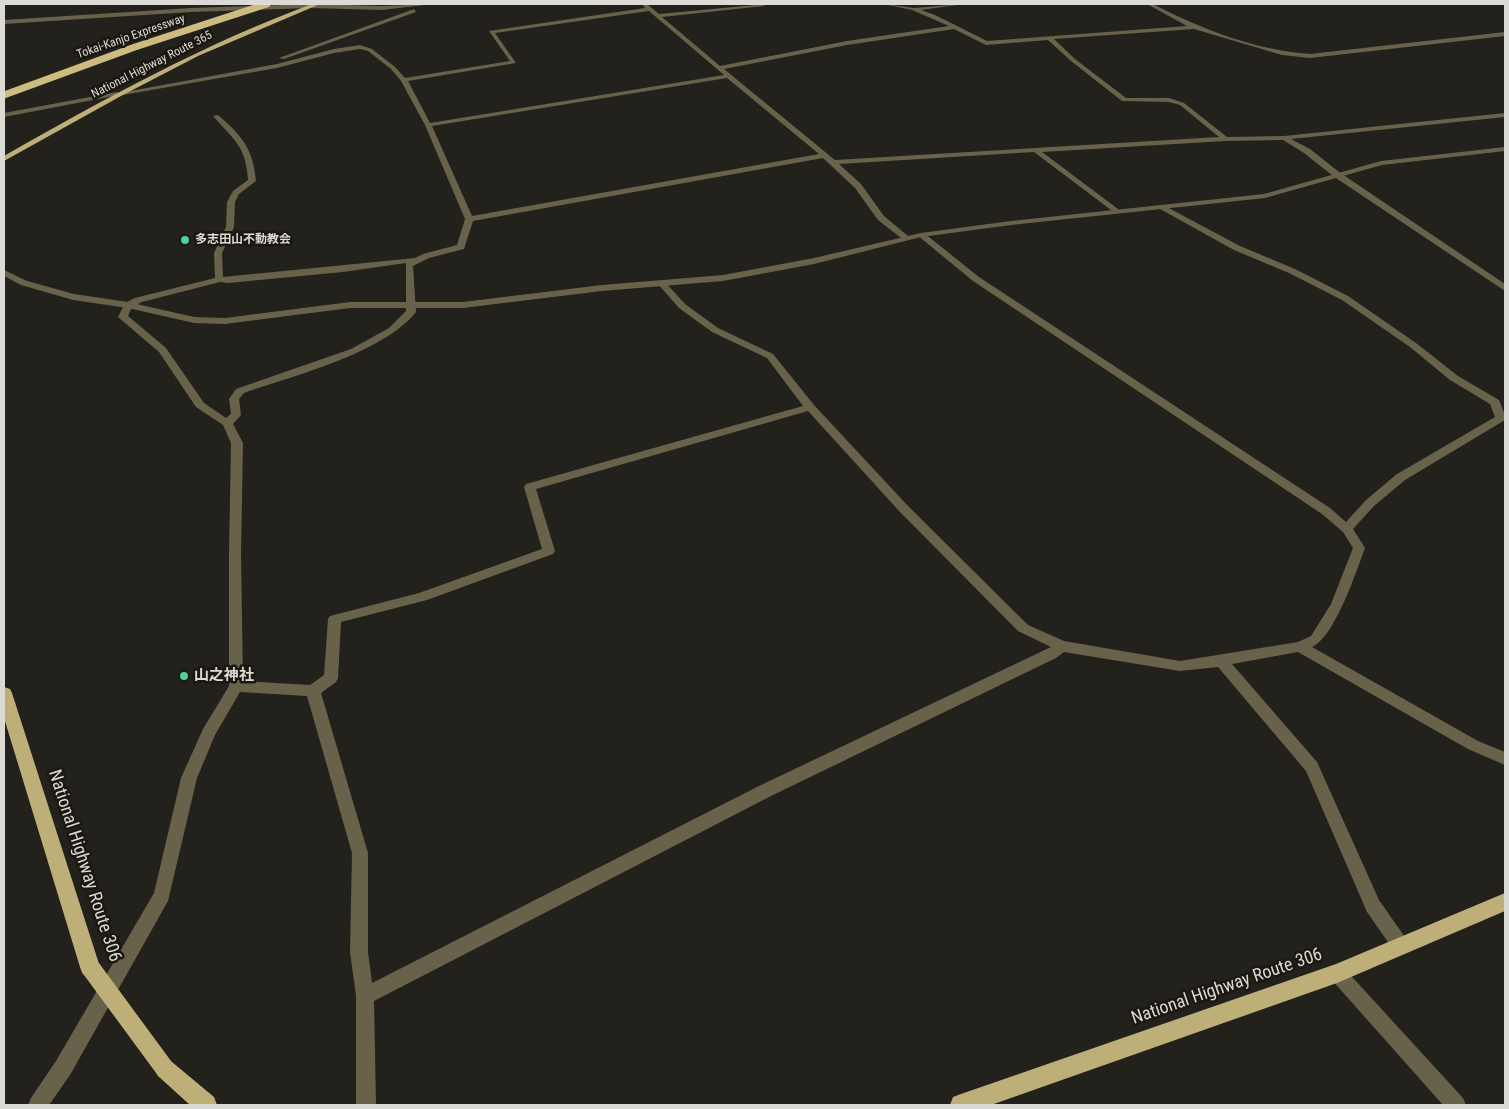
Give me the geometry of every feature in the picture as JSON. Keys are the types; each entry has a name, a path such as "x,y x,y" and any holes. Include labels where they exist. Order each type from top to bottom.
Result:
{"highway":[{"name":"Tokai-Kanjo Expressway","path":"4,94 126,50 267,4"},
{"name":"National Highway Route 365","path":"4,159 170,66 259,25 313,5"},
{"name":"National Highway Route 306","path":"4,693 90,967 165,1069 206,1105"},
{"name":"National Highway Route 306","path":"961,1105 1337,973 1505,902"}],"street":[{"path":"4,22 191,10 313,5 382,8 430,4"},
{"path":"238,72 435,4"},
{"path":"644,4 833,162 858,186 881,218 905,238"},
{"path":"657,16 764,4"},
{"path":"886,4 913,9 934,16 986,42 1194,27"},
{"path":"913,9 962,4"},
{"path":"1149,4 1194,27 1284,54 1310,56 1505,34"},
{"path":"404,80 514,62 491,32 650,9"},
{"path":"719,68 847,43 955,27"},
{"path":"1048,38 1124,100 1169,100 1182,104 1225,139"},
{"path":"4,115 252,71 334,52 360,48 370,50 393,68 404,80 428,125 469,220 461,247 426,256 410,265 411,312 392,330 354,350 240,391 234,398 236,415 227,423"},
{"path":"428,125 728,76"},
{"path":"833,162 1225,139 1284,138 1505,115"},
{"path":"216,116 243,140 252,164 252,181 236,193 231,202 230,227 218,253 218,279"},
{"path":"1284,138 1307,151 1336,174 1505,288"},
{"path":"4,274 72,297 128,305 194,320 224,320 350,305 463,305 602,288 723,278 852,252 921,235 1115,211 1265,196 1336,174 1382,163 1505,149"},
{"path":"1035,150 1115,211"},
{"path":"469,220 825,156"},
{"path":"1162,207 1237,248 1345,298 1413,345 1454,378 1495,402 1501,418 1400,477 1370,503 1347,529"},
{"path":"662,284 682,306 715,330 770,356 810,407 904,509 1023,628 1062,646 1180,666 1300,647 1316,640 1337,604 1359,548 1347,529 1326,511 976,279 921,235"},
{"path":"38,1105 63,1068 162,894 189,778 208,733 236,686 235,553 237,443 227,423 200,405 163,350 123,317 128,305 143,297 198,287 218,279 228,280 333,270 409,260 417,261"},
{"path":"236,686 313,691 332,678 335,619 422,596 549,551 530,487 810,407"},
{"path":"366,996 765,791 1042,659 1062,646"},
{"path":"1300,647 1473,745 1505,759"},
{"path":"1221,661 1312,767 1373,906 1401,946"},
{"path":"313,691 360,852 359,952 366,996 366,1105"},
{"path":"1337,973 1456,1105"}],"place":[{"name":"多志田山不動教会","path":"185,240"},
{"name":"山之神社","path":"184,676"}]}
